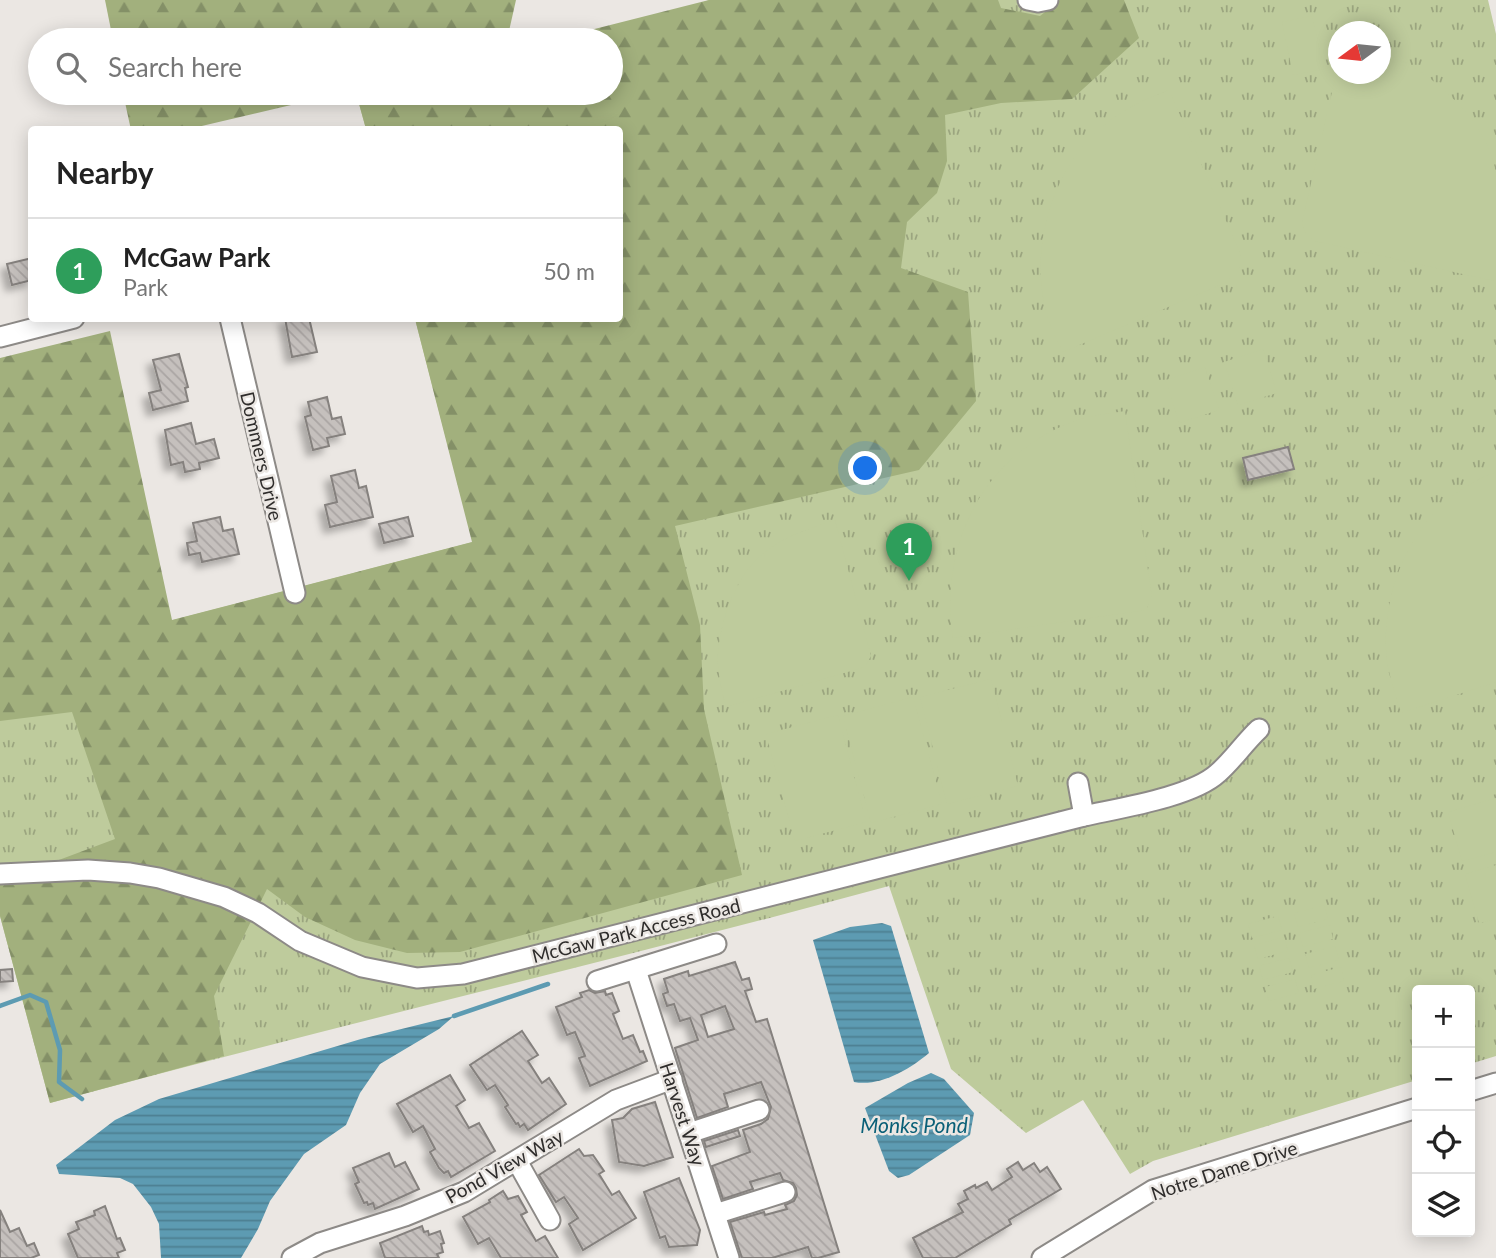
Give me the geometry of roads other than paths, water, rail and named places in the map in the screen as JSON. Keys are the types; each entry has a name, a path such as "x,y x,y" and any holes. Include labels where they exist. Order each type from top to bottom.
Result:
{"street":[{"path":"1028,0 1048,0"},
{"path":"0,337 58,322"},
{"name":"Dommers Drive","path":"231,322 295,593"},
{"name":"McGaw Park Access Road","path":"0,874 88,870 159,878 223,897 258,914 300,941 362,967 417,978 463,974 1184,792 1217,775 1259,729"},
{"path":"1078,783 1084,816"},
{"path":"597,981 716,944"},
{"name":"Harvest Way","path":"636,970 729,1258"},
{"name":"Pond View Way","path":"292,1258 320,1243 405,1216 464,1192 616,1100 672,1079"},
{"path":"1475,1089 1496,1083"},
{"path":"690,1133 759,1110"},
{"name":"Notre Dame Drive","path":"1042,1258 1153,1190 1412,1110"},
{"path":"517,1161 550,1220"},
{"path":"715,1214 785,1192"}],"water":[{"path":"882,923 891,926 929,1053 904,1071 884,1079 854,1082 813,940 850,927"},
{"path":"454,1016 439,1029 380,1064 360,1093 346,1125 304,1154 270,1201 241,1258 161,1258 159,1224 151,1207 133,1184 120,1178 59,1174 56,1165 115,1120 159,1099 361,1039"},
{"name":"Monks Pond","path":"931,1073 944,1079 974,1113 970,1135 909,1175 898,1178 889,1171 865,1108"}],"waterway":[{"path":"454,1016 548,984"},
{"path":"0,1006 30,995 46,1002 60,1050 59,1082 82,1099"}],"place":[{"name":"McGaw Park","path":"909,581"}]}
